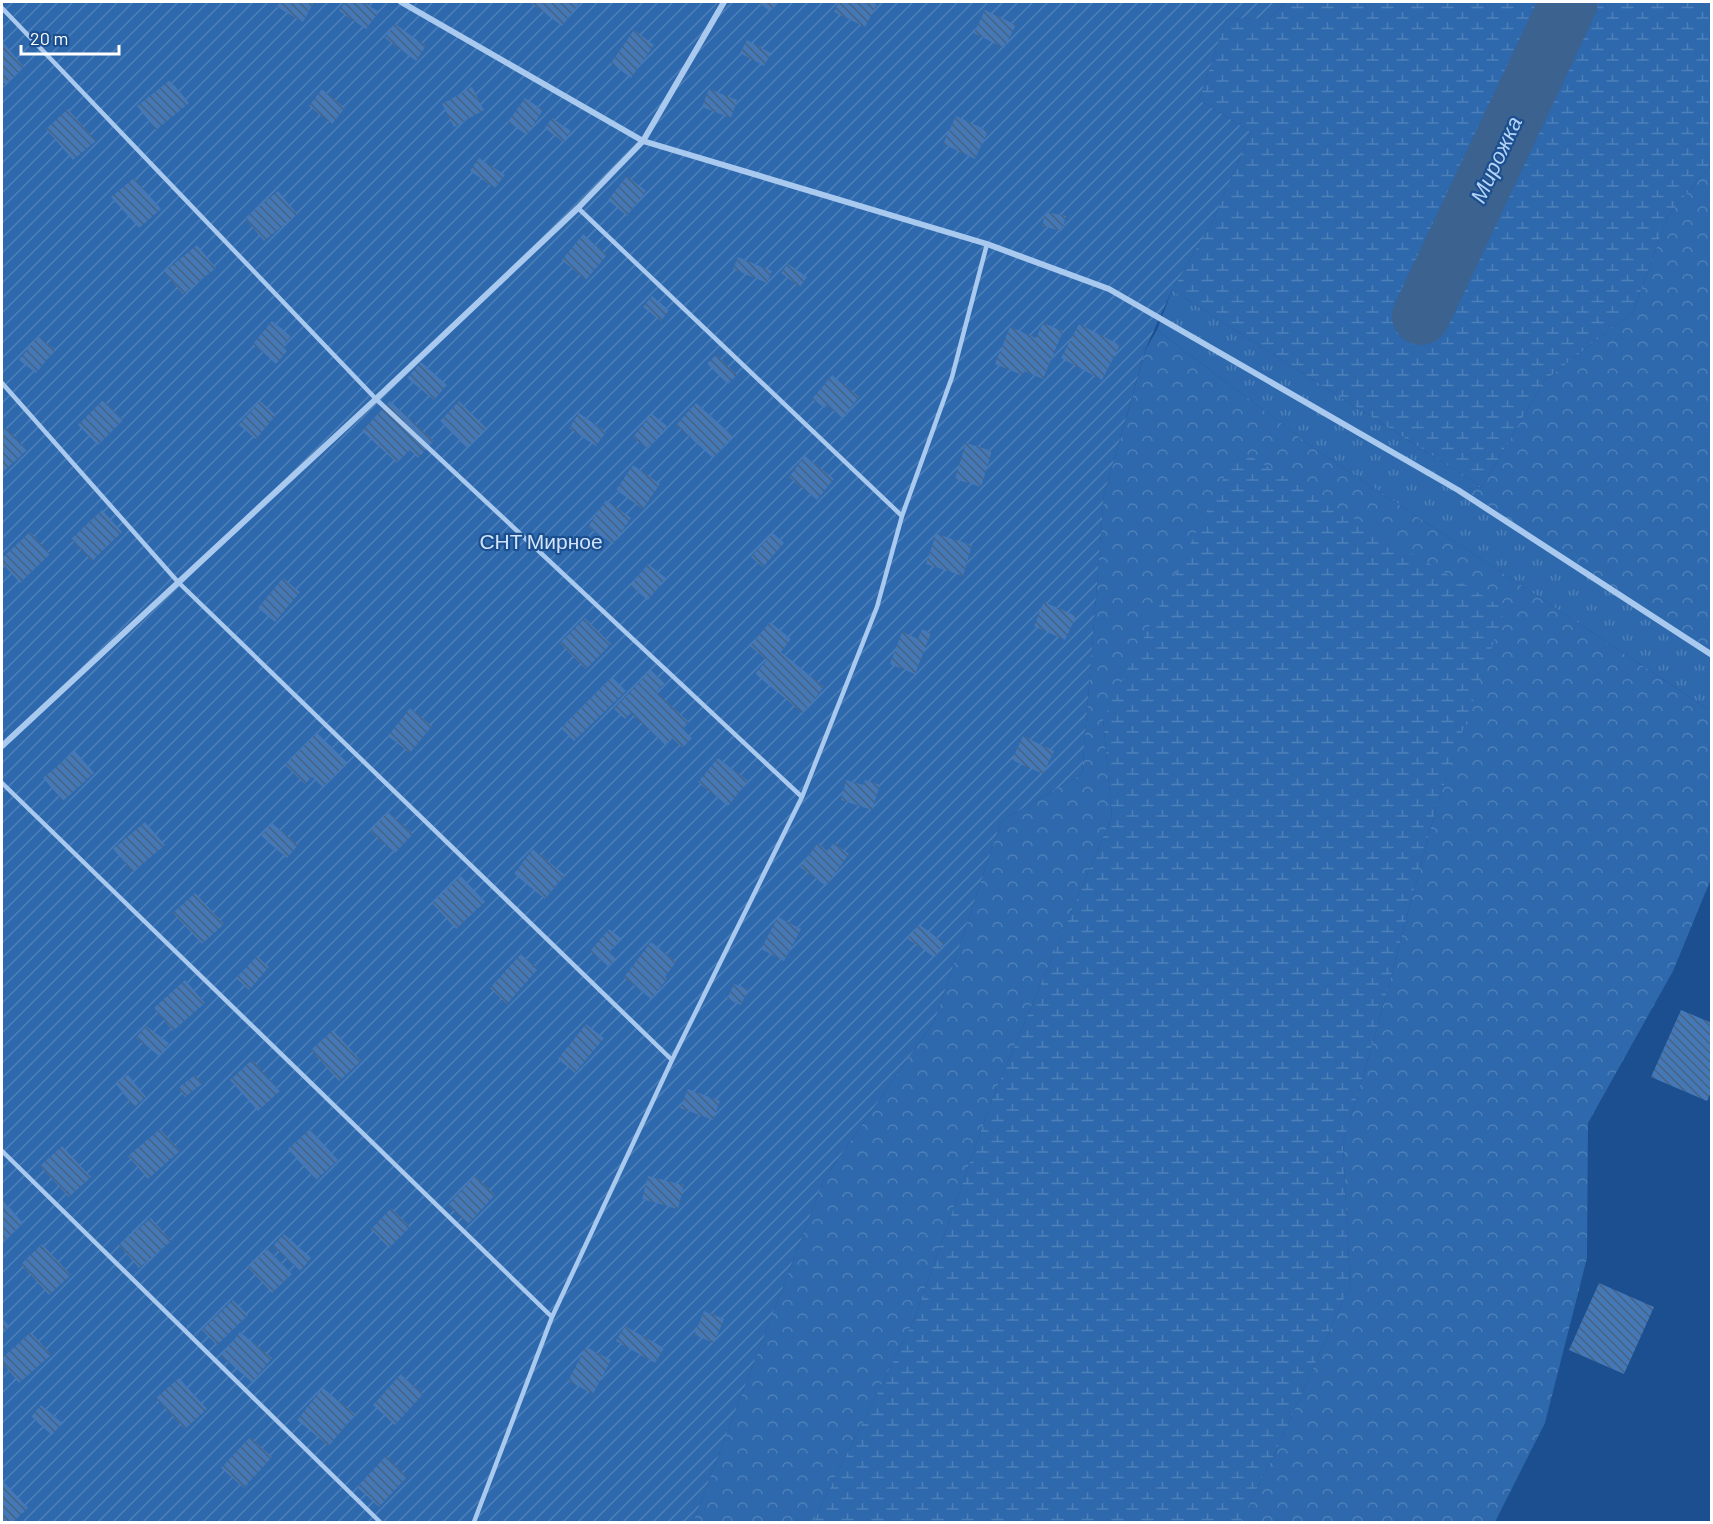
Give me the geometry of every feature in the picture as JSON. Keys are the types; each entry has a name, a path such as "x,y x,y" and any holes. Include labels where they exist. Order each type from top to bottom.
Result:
{"street":[{"path":"401,2 643,141 987,244 1109,289 1458,490 1712,655"},
{"path":"2,746 578,208 643,141 724,2"}],"lane":[{"path":"2,8 376,399 802,797"},
{"path":"578,208 902,516"},
{"path":"474,1522 552,1317 672,1060 802,797 876,608 902,516 952,377 987,244"},
{"path":"2,383 178,582 672,1060"},
{"path":"2,783 552,1317"},
{"path":"2,1151 380,1522"}],"green space":[{"name":"СНТ Мирное","path":"2,2 1286,2 1270,18 1226,19 1199,100 1251,132 1212,222 1172,290 1146,348 1104,495 1082,774 1001,821 935,1020 824,1179 693,1522 2,1522"},
{"path":"1286,2 1711,2 1711,165 1668,216 1633,312 1544,381 1482,487 1172,290 1212,222 1251,132 1199,100 1226,19 1270,18"},
{"path":"1711,165 1711,655 1458,490 1482,487 1544,381 1633,312 1668,216"},
{"path":"1172,290 1482,487 1459,490 1711,655 1711,711 1315,449 1157,330"},
{"path":"1157,330 1315,449 1711,711 1711,879 1673,971 1588,1123 1587,1258 1545,1423 1495,1522 1240,1522 1277,1449 1350,1285 1343,1143 1376,1032 1437,805 1504,609 1103,719 1112,816 993,1097 914,1320 813,1522 693,1522 824,1179 935,1020 1001,821 1082,774 1104,495 1146,349"},
{"path":"1238,449 1505,609 1437,805 1376,1032 1343,1143 1350,1285 1277,1449 1240,1522 813,1522 914,1320 993,1097 1112,816 1103,719"}],"building":[{"path":"280,2 314,2 303,22 277,7"},
{"path":"345,2 364,2 379,12 366,29 339,11"},
{"path":"530,2 580,2 562,26"},
{"path":"757,2 777,2 770,11"},
{"path":"839,2 877,4 865,27 834,12"},
{"path":"985,10 1016,25 1004,48 974,33"},
{"path":"395,24 426,46 416,61 385,38"},
{"path":"634,30 654,45 631,78 611,63"},
{"path":"747,40 771,53 764,66 740,53"},
{"path":"2,41 24,67 2,87"},
{"path":"170,80 189,103 156,130 137,106"},
{"path":"472,87 484,110 454,127 442,104"},
{"path":"322,89 345,108 332,124 309,106"},
{"path":"709,89 737,100 731,118 702,107"},
{"path":"525,98 543,110 527,135 508,122"},
{"path":"68,109 96,141 73,160 46,129"},
{"path":"956,116 988,131 975,159 943,144"},
{"path":"552,118 571,131 563,142 545,128"},
{"path":"479,158 505,175 495,188 470,171"},
{"path":"627,176 646,191 627,216 608,200"},
{"path":"134,178 161,209 139,228 111,197"},
{"path":"278,191 297,214 264,241 245,218"},
{"path":"1046,212 1066,216 1062,231 1042,226"},
{"path":"583,234 607,255 586,280 562,260"},
{"path":"197,245 216,268 183,294 164,272"},
{"path":"738,257 772,271 767,283 733,269"},
{"path":"788,264 807,277 800,287 781,273"},
{"path":"652,296 669,310 661,321 643,307"},
{"path":"272,321 291,336 283,346 287,351 276,364 253,344"},
{"path":"1043,323 1063,331 1043,379 1024,371 1022,375 995,364 1010,327 1036,338"},
{"path":"1079,324 1120,345 1102,380 1061,358"},
{"path":"38,336 55,350 36,373 19,360"},
{"path":"716,355 737,375 728,384 707,364"},
{"path":"421,362 447,385 434,400 407,378"},
{"path":"832,375 859,397 842,418 827,405 824,408 812,399"},
{"path":"103,400 123,420 98,445 78,425"},
{"path":"260,401 276,415 256,439 239,425"},
{"path":"390,401 434,441 418,458 410,450 397,463 362,431"},
{"path":"459,401 486,428 467,448 440,421"},
{"path":"696,403 733,436 713,458 676,425"},
{"path":"579,413 606,432 596,446 569,428"},
{"path":"652,414 667,426 648,449 633,437"},
{"path":"6,428 27,450 2,473 2,432"},
{"path":"966,443 992,451 981,487 955,479"},
{"path":"805,456 834,479 817,500 789,477"},
{"path":"633,465 660,484 643,509 616,490"},
{"path":"606,500 631,518 613,544 588,527"},
{"path":"102,510 122,532 92,561 71,539"},
{"path":"30,532 50,554 20,583 2,563 2,558"},
{"path":"773,533 784,543 763,567 751,557"},
{"path":"936,534 972,545 963,576 926,564"},
{"path":"648,564 666,578 648,600 630,586"},
{"path":"283,578 300,592 275,622 258,608"},
{"path":"1044,602 1076,616 1065,640 1034,626"},
{"path":"585,618 611,644 586,669 560,643"},
{"path":"770,622 791,639 781,652 824,687 803,713 755,674 767,660 750,646"},
{"path":"922,629 931,633 915,674 890,664 902,632 918,639"},
{"path":"651,670 665,683 656,692 689,722 683,729 692,738 683,748 672,738 665,745 631,713 625,719 614,709"},
{"path":"612,677 626,691 574,741 561,728"},
{"path":"410,708 432,726 410,753 388,736"},
{"path":"317,733 347,762 323,787 312,777 305,784 285,765"},
{"path":"1023,736 1054,751 1043,774 1012,760"},
{"path":"75,751 94,773 63,801 43,778"},
{"path":"718,758 748,781 728,806 698,782"},
{"path":"846,780 863,785 865,780 880,785 872,810 841,800"},
{"path":"388,812 413,834 395,853 370,831"},
{"path":"145,822 165,845 133,872 113,849"},
{"path":"272,823 298,845 287,858 261,836"},
{"path":"818,843 827,851 834,843 849,854 826,886 800,867"},
{"path":"533,849 565,875 545,899 514,874"},
{"path":"461,876 485,902 456,929 432,903"},
{"path":"195,893 224,924 202,944 173,913"},
{"path":"778,917 801,929 784,961 761,949"},
{"path":"919,924 944,943 934,957 908,939"},
{"path":"609,929 621,938 609,952 616,958 609,967 590,951"},
{"path":"651,942 676,962 665,977 667,979 651,999 624,977"},
{"path":"521,954 538,969 507,1004 490,988"},
{"path":"257,956 269,967 249,990 236,978"},
{"path":"185,980 205,1003 173,1031 154,1008"},
{"path":"734,984 748,989 741,1005 727,999"},
{"path":"1681,1010 1712,1023 1712,1090 1707,1101 1651,1077"},
{"path":"586,1024 604,1038 575,1073 558,1059"},
{"path":"146,1026 169,1043 159,1056 136,1038"},
{"path":"333,1030 361,1061 339,1081 311,1050"},
{"path":"252,1060 280,1091 258,1111 230,1080"},
{"path":"128,1075 146,1097 134,1107 116,1084"},
{"path":"195,1075 202,1084 185,1097 178,1088"},
{"path":"688,1089 720,1101 713,1120 680,1108"},
{"path":"160,1129 180,1151 148,1179 128,1156"},
{"path":"310,1129 338,1160 316,1180 288,1149"},
{"path":"62,1146 91,1177 69,1197 40,1166"},
{"path":"475,1176 495,1195 468,1224 448,1205"},
{"path":"648,1176 684,1185 678,1209 642,1199"},
{"path":"2,1199 23,1223 2,1243"},
{"path":"391,1208 410,1227 389,1248 371,1229"},
{"path":"151,1218 171,1241 139,1268 119,1245"},
{"path":"284,1234 311,1258 300,1271 273,1246"},
{"path":"42,1244 71,1275 49,1295 21,1264"},
{"path":"268,1249 292,1274 272,1293 248,1267"},
{"path":"1599,1283 1654,1307 1624,1374 1569,1350"},
{"path":"233,1300 248,1315 217,1345 202,1330"},
{"path":"704,1311 724,1319 714,1343 694,1335"},
{"path":"2,1318 9,1326 2,1333"},
{"path":"625,1326 664,1348 655,1363 616,1341"},
{"path":"31,1332 51,1355 19,1383 2,1362 2,1358"},
{"path":"240,1332 272,1358 252,1382 221,1356"},
{"path":"586,1347 611,1360 593,1394 568,1381"},
{"path":"401,1374 423,1394 395,1425 373,1405"},
{"path":"179,1378 207,1409 185,1429 156,1398"},
{"path":"323,1388 355,1414 329,1446 297,1420"},
{"path":"41,1405 62,1423 52,1435 31,1417"},
{"path":"250,1437 272,1457 244,1488 221,1468"},
{"path":"386,1456 407,1477 379,1507 357,1487"},
{"path":"2,1480 28,1508 13,1522 2,1522"}],"waterway":[{"name":"Мирожка","path":"1421,316 1569,2"}]}
